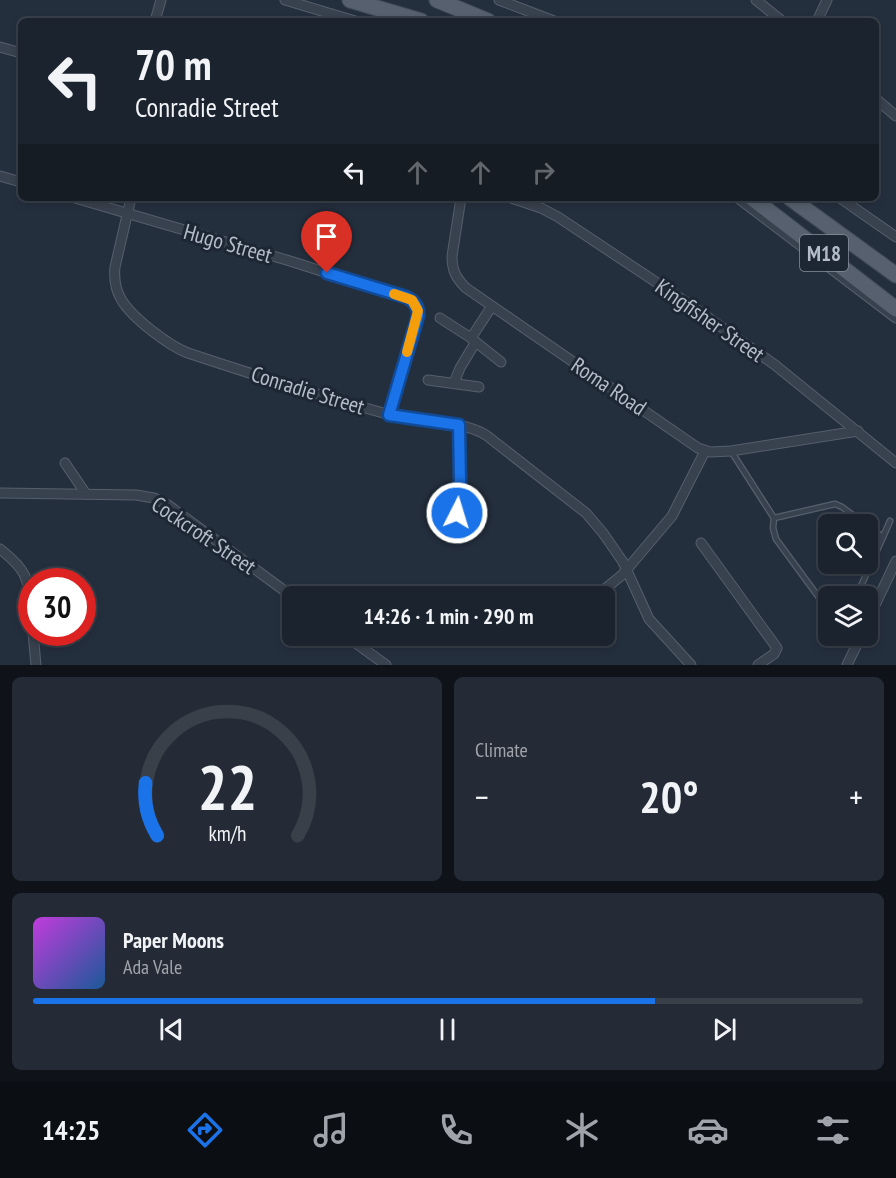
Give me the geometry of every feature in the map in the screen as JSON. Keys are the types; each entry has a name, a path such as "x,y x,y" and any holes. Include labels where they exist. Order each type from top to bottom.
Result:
{"main road":[{"path":"350,0 411,18"},
{"path":"437,0 481,18"},
{"name":"M18","path":"756,201 896,309"},
{"name":"M18","path":"794,201 896,275"}],"street":[{"path":"156,18 161,0"},
{"path":"285,0 346,18"},
{"path":"499,0 546,18"},
{"path":"756,0 778,18"},
{"path":"819,18 827,0"},
{"path":"0,46 18,52"},
{"path":"879,102 896,116"},
{"path":"0,176 18,181"},
{"name":"Hugo Street","path":"85,201 406,297 415,303 418,316 389,415"},
{"name":"Conradie Street","path":"130,201 115,267 115,283 121,300 128,309 164,338 188,353 389,415 459,425 486,435 579,506 613,546 650,618 691,665"},
{"name":"Roma Road","path":"461,201 452,266 457,280 705,451"},
{"name":"Kingfisher Street","path":"520,201 558,217 689,304 775,365 896,463"},
{"path":"742,201 896,318"},
{"path":"844,201 896,237"},
{"path":"454,383 473,340 492,306"},
{"path":"440,318 501,362"},
{"path":"428,380 479,387"},
{"path":"454,517 458,507 459,489 459,425"},
{"path":"608,586 626,570 672,516 705,451 731,451 858,431"},
{"path":"65,463 86,494"},
{"name":"Cockcroft Street","path":"0,493 136,495 154,498 168,505 282,589"},
{"path":"701,543 777,648 777,651 758,665"},
{"path":"0,549 20,568"},
{"path":"878,599 896,561"},
{"path":"34,646 36,665"},
{"path":"360,646 386,665"},
{"path":"847,665 856,646"}],"lane":[{"path":"731,451 774,518 773,528 776,539 818,596"},
{"path":"774,518 835,504 851,514"},
{"path":"861,586 890,521"},
{"path":"878,533 883,537"}],"slow traffic":[{"path":"394,294 412,300 418,311 407,352"}],"route":[{"path":"327,273 406,297 415,303 418,316 389,415 459,425 460,481 457,513"}]}
